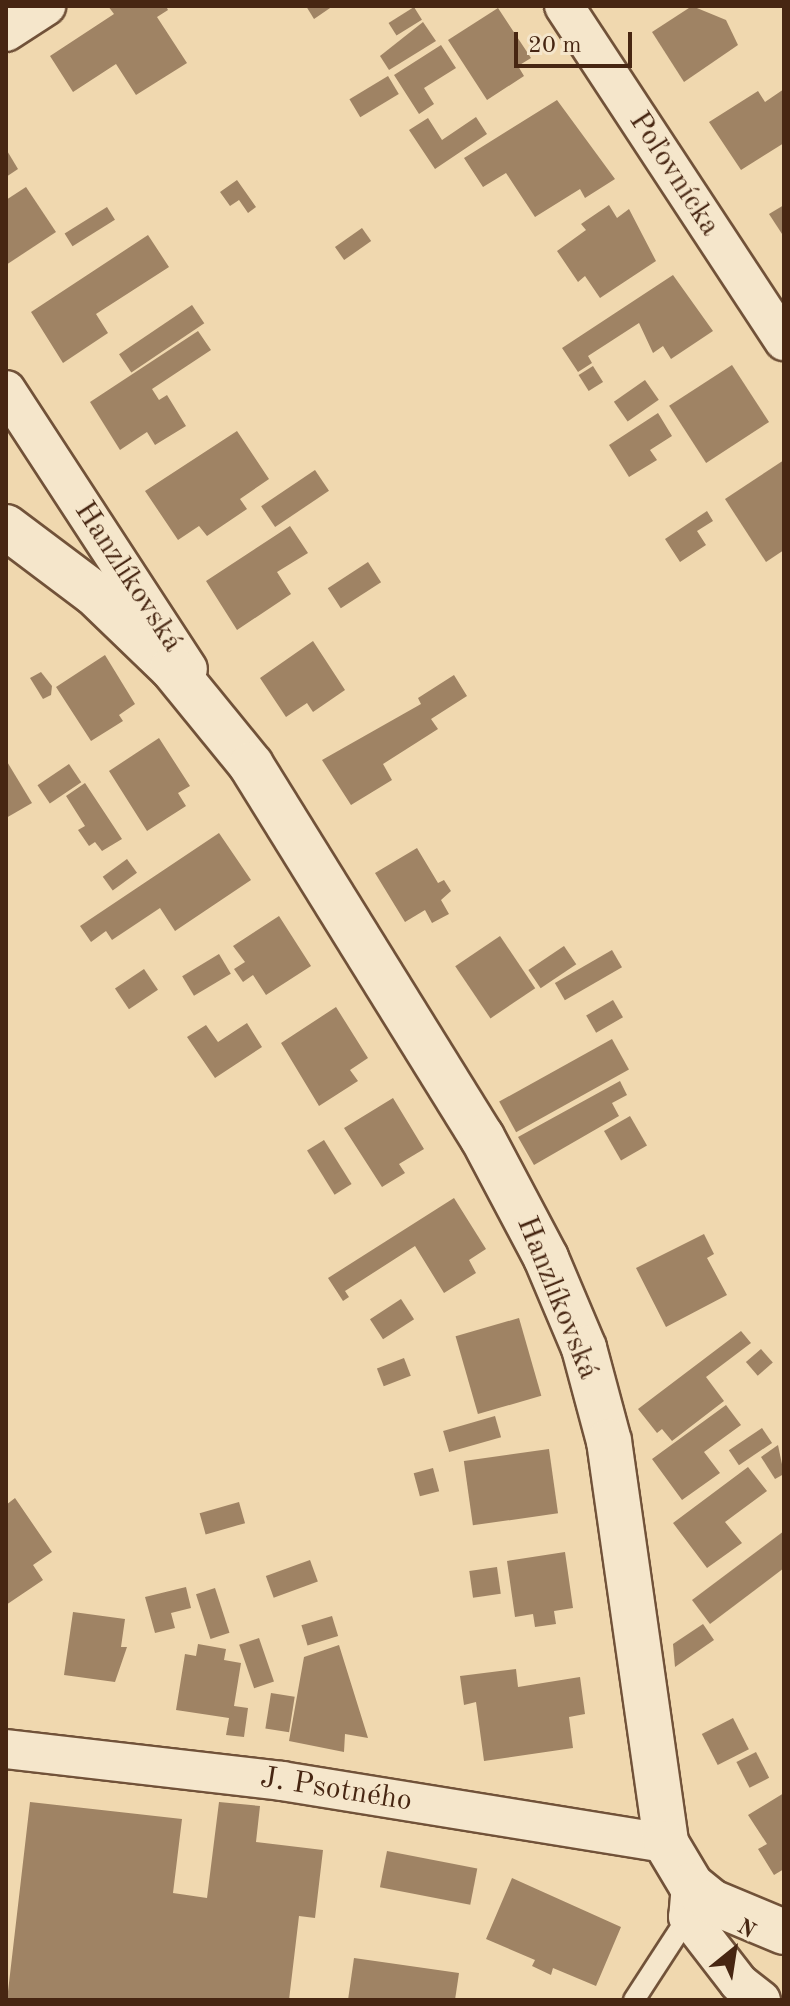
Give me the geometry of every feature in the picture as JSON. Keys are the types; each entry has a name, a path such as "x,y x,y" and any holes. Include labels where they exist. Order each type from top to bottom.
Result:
{"street":[{"path":"6,32 46,6"},
{"name":"Poľovnícka","path":"564,6 784,341"},
{"name":"Hanzlíkovská","path":"6,390 251,765 482,1137 546,1258 584,1348 609,1441 666,1843 690,1901 784,1932"},
{"name":"Hanzlíkovská","path":"6,527 94,593 138,636 251,765"},
{"name":"J. Psotného","path":"6,1749 282,1781 666,1843"},
{"path":"690,1901 739,1983 761,2000"}],"lane":[{"path":"634,2000 690,1901"}],"building":[{"path":"108,6 166,6 168,10 157,17 187,63 136,95 116,64 73,92 50,56 114,14"},
{"path":"306,6 333,6 314,19"},
{"path":"692,6 726,20 738,45 684,82 652,32"},
{"path":"414,7 422,20 397,36 389,23"},
{"path":"498,8 531,58 518,66 524,76 487,100 448,40"},
{"path":"423,22 436,41 389,70 380,56"},
{"path":"441,45 456,68 424,88 434,104 419,114 394,75"},
{"path":"388,76 399,94 360,117 349,99"},
{"path":"784,89 784,143 741,170 709,122 758,91 765,102"},
{"path":"557,100 615,179 585,198 580,189 535,217 506,173 483,187 464,158"},
{"path":"476,117 487,134 435,169 409,130 428,118 442,140"},
{"path":"6,149 18,169 6,177"},
{"path":"237,180 256,207 248,213 239,200 230,206 220,192"},
{"path":"26,187 56,232 6,265 6,200"},
{"path":"609,205 617,218 629,209 656,261 600,298 585,276 578,282 557,251 586,230 581,224"},
{"path":"784,205 784,237 769,214"},
{"path":"107,207 115,220 73,246 65,233"},
{"path":"362,228 371,241 344,260 335,247"},
{"path":"148,235 169,267 96,314 108,333 63,363 31,312"},
{"path":"673,275 713,331 671,359 663,346 653,353 639,323 588,356 592,363 578,372 562,348"},
{"path":"192,305 204,323 131,372 119,354"},
{"path":"198,331 211,350 152,389 159,400 167,395 186,426 155,445 147,432 120,450 90,402"},
{"path":"732,365 769,422 706,463 669,406"},
{"path":"593,366 603,382 589,391 579,375"},
{"path":"645,380 659,400 628,421 614,402"},
{"path":"658,413 672,436 650,450 657,460 629,477 609,445"},
{"path":"237,431 269,479 240,499 247,509 207,536 199,526 178,540 145,491"},
{"path":"784,460 784,550 766,562 725,499"},
{"path":"315,470 329,491 275,527 261,506"},
{"path":"707,511 713,521 697,531 706,545 680,562 665,539"},
{"path":"290,526 308,553 277,572 291,594 237,630 206,581"},
{"path":"368,562 381,582 341,608 328,588"},
{"path":"313,641 345,690 313,712 307,703 286,717 260,678"},
{"path":"105,655 135,704 119,715 123,721 91,741 56,687"},
{"path":"41,672 52,686 51,695 43,699 30,678"},
{"path":"454,675 467,696 431,719 438,729 383,764 392,780 351,805 322,760 421,704 418,698"},
{"path":"159,738 190,786 178,793 186,806 147,831 109,771"},
{"path":"6,760 32,803 6,818"},
{"path":"69,764 81,782 50,803 37,785"},
{"path":"85,783 122,839 102,851 95,842 89,846 78,830 85,826 66,796"},
{"path":"219,833 251,880 175,931 160,908 112,940 106,931 91,942 80,926"},
{"path":"417,848 438,883 444,880 451,891 441,900 449,914 432,923 425,910 405,922 375,873"},
{"path":"127,859 137,873 113,890 103,877"},
{"path":"279,916 311,966 266,995 253,975 243,982 234,969 245,962 233,946"},
{"path":"500,936 535,988 490,1018 455,966"},
{"path":"564,946 576,964 541,988 528,970"},
{"path":"612,950 622,967 565,1000 555,983"},
{"path":"219,954 231,974 194,996 182,976"},
{"path":"144,969 158,990 129,1009 115,989"},
{"path":"613,1000 623,1017 596,1033 586,1016"},
{"path":"336,1007 368,1058 350,1070 358,1081 319,1106 281,1043"},
{"path":"247,1023 262,1047 215,1078 187,1037 206,1025 218,1042"},
{"path":"612,1039 629,1070 516,1132 499,1102"},
{"path":"620,1081 627,1095 612,1103 619,1116 534,1165 518,1137"},
{"path":"393,1098 424,1149 399,1164 405,1173 382,1187 344,1128"},
{"path":"630,1116 647,1145 621,1160 604,1131"},
{"path":"324,1140 352,1184 335,1195 307,1151"},
{"path":"454,1198 486,1249 469,1260 476,1273 444,1293 415,1246 345,1291 349,1297 343,1301 328,1278"},
{"path":"704,1234 714,1254 707,1258 727,1295 666,1327 636,1268"},
{"path":"401,1299 414,1319 383,1339 370,1319"},
{"path":"519,1318 541,1396 478,1414 456,1336"},
{"path":"741,1331 751,1343 706,1377 724,1401 672,1441 662,1429 657,1433 638,1409"},
{"path":"761,1349 773,1363 758,1376 746,1362"},
{"path":"404,1358 411,1376 384,1386 377,1368"},
{"path":"726,1405 741,1425 704,1452 720,1473 682,1500 652,1459"},
{"path":"495,1416 501,1437 449,1452 443,1431"},
{"path":"762,1428 772,1443 739,1465 729,1450"},
{"path":"778,1445 784,1474 775,1479 761,1457"},
{"path":"549,1449 558,1513 473,1525 464,1461"},
{"path":"748,1467 767,1491 725,1522 742,1543 707,1568 673,1523"},
{"path":"433,1468 439,1491 420,1496 414,1473"},
{"path":"15,1498 52,1552 33,1565 43,1580 6,1605 6,1505"},
{"path":"239,1502 245,1523 206,1534 200,1513"},
{"path":"784,1531 784,1568 710,1624 692,1600"},
{"path":"565,1552 573,1608 554,1611 556,1624 535,1627 533,1614 515,1617 507,1561"},
{"path":"310,1560 318,1582 274,1598 266,1576"},
{"path":"497,1567 501,1594 473,1598 469,1571"},
{"path":"186,1587 191,1608 171,1613 175,1628 155,1633 145,1597"},
{"path":"215,1588 230,1633 211,1639 196,1594"},
{"path":"73,1612 125,1619 121,1647 127,1647 115,1682 64,1675"},
{"path":"332,1616 338,1636 308,1645 301,1625"},
{"path":"703,1624 714,1640 675,1667 673,1644"},
{"path":"259,1638 274,1681 254,1688 239,1645"},
{"path":"198,1644 226,1649 224,1660 241,1663 234,1706 248,1708 244,1737 226,1735 229,1718 176,1710 185,1654 196,1656"},
{"path":"339,1645 368,1738 345,1734 344,1752 289,1741 304,1657"},
{"path":"516,1669 518,1687 580,1677 585,1714 569,1717 573,1748 484,1761 476,1702 464,1705 460,1676"},
{"path":"271,1693 295,1697 289,1732 265,1729"},
{"path":"733,1718 749,1749 718,1765 702,1734"},
{"path":"756,1752 769,1778 750,1788 736,1762"},
{"path":"784,1793 784,1869 774,1875 758,1849 767,1844 748,1815"},
{"path":"30,1802 182,1819 173,1893 207,1898 219,1802 260,1806 256,1842 323,1850 315,1918 299,1916 289,2000 7,2000"},
{"path":"387,1851 477,1869 470,1905 380,1887"},
{"path":"512,1878 621,1927 596,1986 553,1968 551,1975 532,1966 535,1960 486,1939"},
{"path":"354,1958 459,1973 455,2000 348,2000"}]}
